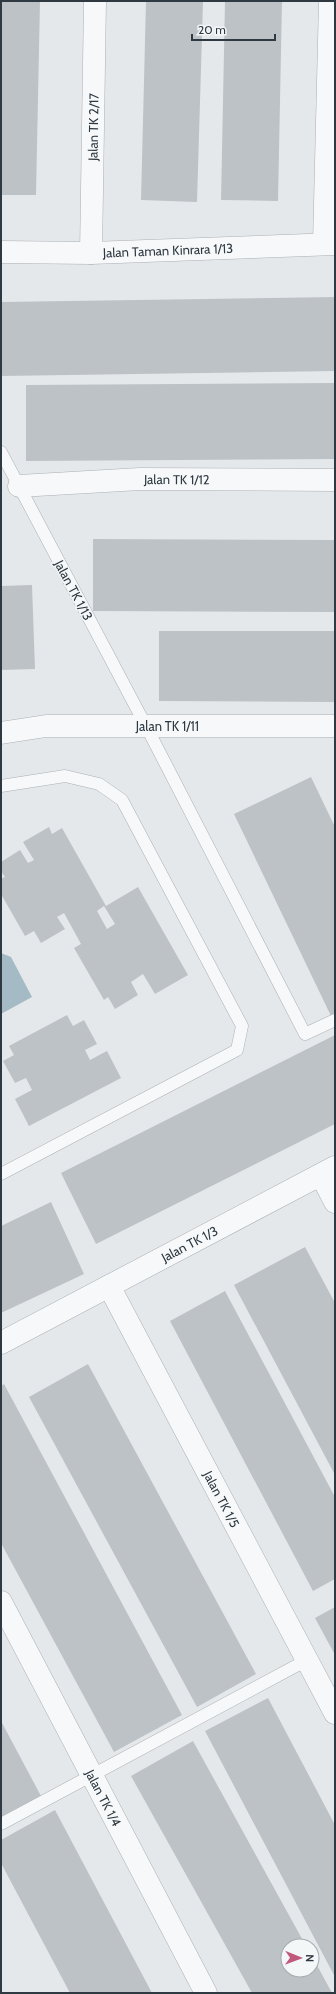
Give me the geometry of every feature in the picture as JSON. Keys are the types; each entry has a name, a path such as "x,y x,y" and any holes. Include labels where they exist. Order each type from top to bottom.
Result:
{"street":[{"name":"Jalan TK 2/17","path":"91,253 95,1"},
{"path":"329,244 330,1"},
{"name":"Jalan Taman Kinrara 1/13","path":"1,252 91,253 329,244"},
{"name":"Jalan TK 1/12","path":"19,486 140,479 335,480"},
{"name":"Jalan TK 1/11","path":"1,733 46,726 147,728 335,726"},
{"path":"328,1171 335,1202"},
{"name":"Jalan TK 1/3","path":"1,1343 328,1171"},
{"name":"Jalan TK 1/5","path":"109,1286 335,1713"},
{"name":"Jalan TK 1/4","path":"1,1602 206,1993"}],"lane":[{"name":"Jalan TK 1/13","path":"1,452 147,728 305,1034 335,1020"},
{"path":"1,786 65,776 99,784 122,800 242,1026 236,1050 1,1174"},
{"path":"1,1824 307,1660"}],"water":[{"path":"1,953 11,957 32,997 1,1014"}],"building":[{"path":"1,1 40,1 36,195 1,195"},
{"path":"146,1 203,1 197,202 141,200"},
{"path":"225,1 282,1 278,201 221,200"},
{"path":"335,297 335,371 1,376 1,302"},
{"path":"335,383 335,459 26,461 26,385"},
{"path":"93,539 335,540 335,612 93,611"},
{"path":"32,585 35,669 1,670 1,586"},
{"path":"159,631 335,631 335,702 159,701"},
{"path":"311,777 335,827 335,1014 331,1016 234,814"},
{"path":"49,827 52,834 62,828 106,906 138,887 188,975 155,994 143,974 131,982 138,995 115,1009 108,997 104,1000 74,948 81,944 64,913 57,917 65,929 41,943 34,931 25,936 1,894 1,879 5,877 1,871 1,862 20,850 28,863 34,860 23,842","holes":["104,906 115,924 107,929 97,911"]},
{"path":"67,1015 73,1026 84,1020 97,1044 85,1050 90,1060 107,1051 121,1078 29,1126 15,1099 32,1090 26,1078 15,1083 3,1061 14,1055 9,1046"},
{"path":"335,1035 335,1124 96,1244 61,1173"},
{"path":"51,1202 84,1274 1,1313 1,1226"},
{"path":"305,1247 335,1303 335,1475 234,1285"},
{"path":"225,1291 335,1497 335,1579 313,1591 170,1321"},
{"path":"88,1364 256,1674 197,1707 29,1397"},
{"path":"4,1384 182,1715 114,1752 1,1543 1,1386"},
{"path":"335,1607 335,1655 315,1618"},
{"path":"268,1698 335,1825 335,1977 320,1949 320,1938 314,1938 205,1731"},
{"path":"1,1721 41,1796 1,1817"},
{"path":"193,1741 302,1938 280,1938 280,1978 320,1978 320,1971 332,1993 252,1993 131,1776"},
{"path":"55,1810 152,1993 70,1993 1,1863 1,1840"}]}
